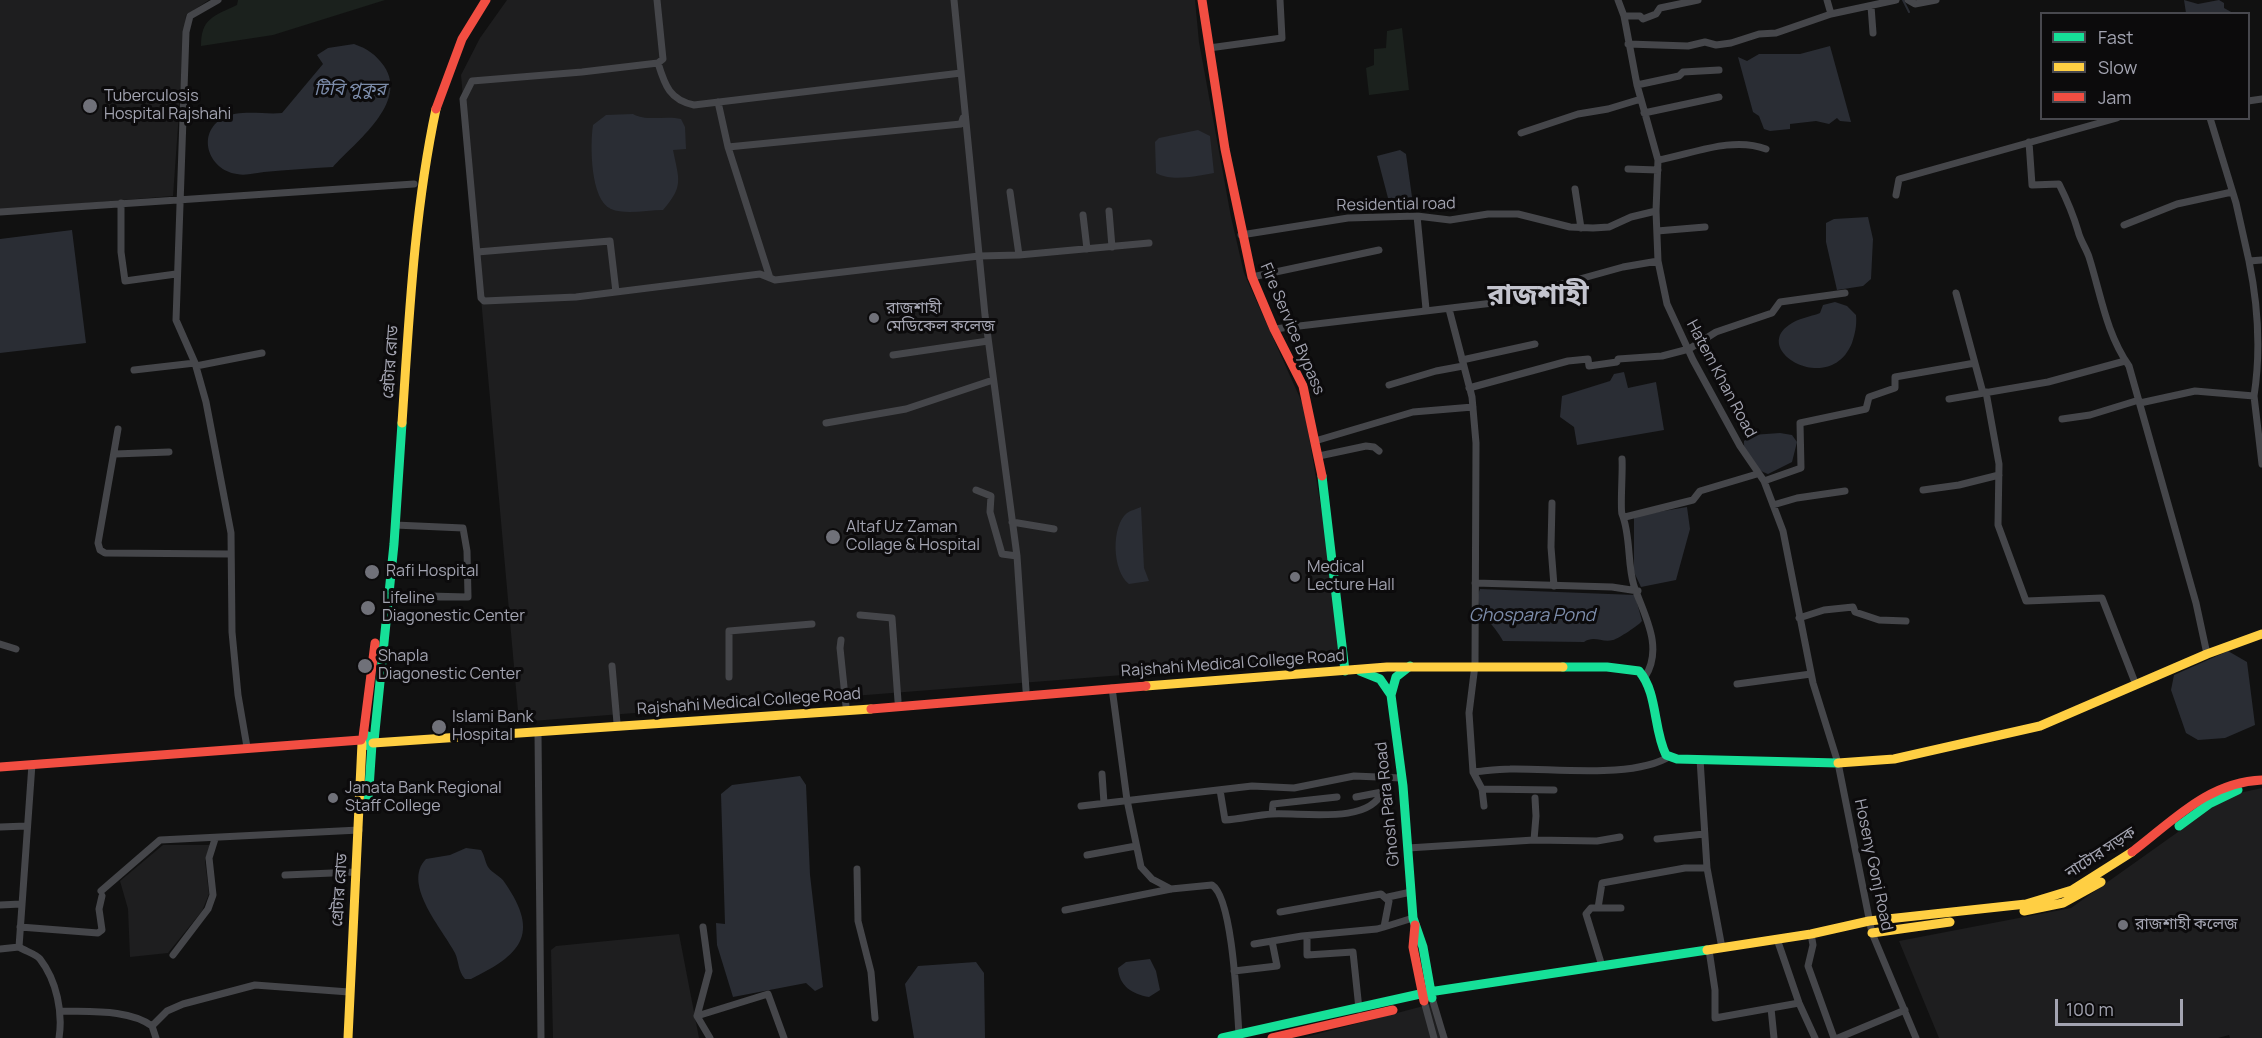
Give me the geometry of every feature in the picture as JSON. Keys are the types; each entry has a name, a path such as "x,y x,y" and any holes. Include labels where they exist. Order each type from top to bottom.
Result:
{"main road":[{"name":"গ্রেটার রোড","path":"357,1038 356,968 368,741 388,595 387,579 413,239 414,184 430,100 453,42 477,0"},
{"name":"গ্রেটার রোড","path":"413,239 426,155 438,98 462,39 486,0"},
{"name":"Fire Service Bypass","path":"1202,0 1241,235 1252,277 1274,329 1303,387 1319,456 1351,669"},
{"name":"গ্রেটার রোড","path":"348,1038 359,830 395,525 399,424"},
{"path":"1351,669 1475,665 1639,671 1645,677 1661,745 1666,755 1700,759 1838,763 1894,759 2040,726 2207,654 2262,634"},
{"path":"1390,694 1396,677 1411,666"},
{"name":"Ghosh Para Road","path":"1351,669 1372,674 1383,682 1390,694 1402,778 1415,916 1413,947 1430,996"},
{"name":"Rajshahi Medical College Road","path":"368,741 538,733 1351,669"},
{"name":"Rajshahi Medical College Road","path":"368,741 846,706 1026,690 1351,669"},
{"path":"0,767 248,747 368,741"},
{"name":"নাটোর সড়ক","path":"1430,996 1602,966 1811,934 1869,921 2000,908 2045,899 2071,891 2135,850 2200,799 2219,788 2240,781 2262,781"},
{"path":"1872,933 2063,903 2092,888 2225,794 2262,781"},
{"path":"1222,1038 1239,1034 1259,1034 1359,1009 1430,996"},
{"path":"1272,1038 1430,996"}],"street":[{"path":"218,0 190,16 186,32 178,199 176,320 195,364 214,438 231,533 229,554 234,656 248,747"},
{"path":"657,0 663,59 658,63 472,81 463,99 481,298 488,303 616,292 760,274 776,280 980,256 1020,255 1149,243"},
{"path":"954,0 963,117 988,341 1017,556 1026,690"},
{"path":"1209,48 1282,38 1280,0"},
{"name":"Hatem Khan Road","path":"1618,0 1624,16 1637,85 1658,160 1656,211 1658,261 1667,304 1757,474 1764,481 1783,531 1811,674 1838,763"},
{"path":"1624,16 1640,16 1643,20 1656,14 1660,8 1698,0"},
{"path":"1827,0 1831,14"},
{"path":"1628,44 1688,46 1705,42 1716,45 1731,43 1759,34 1776,33 1831,14 1896,0"},
{"path":"1908,0 1915,4 1936,0"},
{"path":"1871,6 1873,33"},
{"path":"658,63 667,89 673,98 694,105 961,74"},
{"path":"1637,85 1679,76 1683,72 1719,70"},
{"path":"1644,112 1719,98"},
{"path":"1521,133 1578,114 1641,99"},
{"path":"718,102 728,147 770,278"},
{"path":"728,147 961,124 963,117"},
{"path":"1896,195 1899,179 2110,120"},
{"path":"2211,120 2232,192 2257,300 2257,378 2254,396 2262,464"},
{"path":"2030,142 2032,185 2059,184 2075,216 2078,232 2089,257 2096,287 2116,347 2125,361 2140,401 2196,603 2207,654"},
{"path":"1658,160 1728,146 1753,144 1766,149"},
{"path":"1628,169 1658,170"},
{"path":"0,212 414,184"},
{"path":"1575,189 1581,228"},
{"path":"1010,192 1020,255"},
{"path":"2124,225 2177,204 2232,192"},
{"path":"121,203 121,252 126,281 176,274"},
{"path":"1109,211 1112,247"},
{"name":"Residential road","path":"1241,235 1348,218 1417,216 1450,220 1488,214 1518,214 1581,228 1609,227 1631,217 1656,211"},
{"path":"1083,215 1087,249"},
{"path":"1417,216 1426,309"},
{"path":"1657,231 1705,227"},
{"path":"477,252 610,241 616,292"},
{"path":"1252,277 1379,250"},
{"path":"2249,261 2262,260"},
{"path":"1274,329 1359,321 1426,309 1449,309 1493,303 1603,273 1658,261"},
{"path":"1469,388 1568,361 1588,359 1589,366 1617,362 1618,359 1662,356 1689,349 1716,332 1772,313 1780,303 1845,293"},
{"path":"1956,293 1985,392 1999,475 1998,525 2026,601 2102,598 2136,685"},
{"path":"1449,309 1473,406 1478,478 1475,665 1469,713 1473,772 1482,789 1484,806"},
{"path":"893,355 988,341"},
{"path":"1389,385 1535,344"},
{"path":"134,370 195,364 261,353"},
{"path":"1949,399 2048,382 2125,361"},
{"path":"1764,481 1801,468 1800,423 1866,409 1869,397 1895,388 1894,377 1975,363"},
{"path":"826,423 906,409 993,380"},
{"path":"2062,419 2090,415 2140,401 2195,391 2254,396"},
{"path":"1315,441 1413,412 1473,406"},
{"path":"118,429 98,543 100,550 105,553 229,554"},
{"path":"1319,456 1366,446 1374,447 1378,451"},
{"path":"115,454 169,452"},
{"path":"1622,459 1622,513 1625,517 1635,587 1638,591 1654,655 1645,677"},
{"path":"1625,517 1693,500 1700,490 1757,474"},
{"path":"1923,490 1959,485 1999,475"},
{"path":"976,490 991,495 990,512 1002,554 1017,556"},
{"path":"1773,505 1797,498 1845,491"},
{"path":"1552,503 1551,547 1554,586"},
{"path":"1012,522 1054,529"},
{"path":"388,595 468,597 463,528 395,525"},
{"path":"1475,583 1612,587 1638,591"},
{"path":"1799,618 1824,610 1854,607 1855,612 1879,620 1906,621"},
{"path":"860,615 892,618 898,701"},
{"path":"729,677 729,631 812,624"},
{"path":"842,640 840,648 846,706"},
{"path":"0,644 16,649"},
{"path":"612,666 617,723"},
{"path":"1737,684 1811,674"},
{"path":"1112,688 1127,800 1141,867 1152,879 1171,889"},
{"path":"538,733 541,1038"},
{"path":"1473,772 1509,768 1585,770 1636,768 1656,765 1670,756"},
{"path":"1700,759 1707,868 1722,948"},
{"name":"Hoseny Gonj Road","path":"1838,763 1872,933 1916,1038"},
{"path":"19,948 32,764"},
{"path":"1102,774 1104,803"},
{"path":"1082,806 1252,786 1294,788 1353,776 1402,778"},
{"path":"1482,789 1554,790"},
{"path":"1220,790 1225,820 1272,814 1331,815 1353,812 1376,802 1382,792 1356,797"},
{"path":"1272,814 1273,804 1337,797"},
{"path":"1534,840 1535,798"},
{"path":"0,827 26,826"},
{"path":"20,927 98,933 102,930 99,909 101,894 160,840 359,830"},
{"path":"1657,839 1704,834"},
{"path":"1408,848 1534,840 1597,841 1620,837"},
{"path":"173,955 208,909 213,895 209,858 215,838"},
{"path":"1087,855 1136,846"},
{"path":"1598,908 1602,883 1685,868 1707,868"},
{"path":"857,869 858,921 871,972 875,1018"},
{"path":"285,875 356,872"},
{"path":"1065,910 1171,889 1212,885 1217,889 1223,905 1234,971 1239,1034"},
{"path":"1280,912 1361,896 1381,894 1388,897 1411,892"},
{"path":"1384,927 1388,897"},
{"path":"0,905 21,904"},
{"path":"1602,966 1586,914 1591,908 1621,908"},
{"path":"1254,944 1384,927 1415,916"},
{"path":"703,927 710,971 697,1016 710,1038"},
{"path":"1811,934 1813,945 1808,966 1834,1038"},
{"path":"1307,936 1307,955 1353,952 1359,1009"},
{"path":"1777,939 1799,1003 1815,1038"},
{"path":"1234,971 1276,966 1272,940"},
{"path":"0,949 19,948 39,958 62,1011 59,1038"},
{"path":"1708,950 1715,990 1715,1018 1799,1003"},
{"path":"153,1026 167,1011 183,1004 255,985 349,992"},
{"path":"697,1016 768,994 784,1038"},
{"path":"1430,996 1434,1038"},
{"path":"1430,996 1444,1038"},
{"path":"1771,1008 1774,1038"},
{"path":"1838,1038 1905,1010"},
{"path":"62,1011 124,1016 153,1026"},
{"path":"153,1026 156,1038"}],"shaded area":[{"name":"Tuberculosis Hospital Rajshahi","path":"0,0 209,0 186,15 173,196 0,210"},
{"path":"238,0 385,0 273,35 201,46 203,29 210,19 237,5"},
{"name":"রাজশাহী মেডিকেল কলেজ","path":"507,0 1195,0 1199,42 1231,217 1244,273 1304,407 1344,644 1338,652 1329,659 519,722 461,75 480,38"},
{"path":"1402,28 1409,90 1369,95 1366,68 1374,65 1374,49 1386,48 1387,31"},
{"name":"রাজশাহী কলেজ","path":"2262,788 2262,1038 2230,1038 2229,1035 2218,1038 1939,1038 1899,941 2071,908 2230,795"},
{"path":"163,845 210,845 205,861 209,894 202,911 168,953 130,957 128,909 120,881"},
{"path":"679,934 699,1038 553,1038 551,950 556,946"},
{"path":"1435,1003 1448,1038 1302,1038"}],"water":[{"path":"2184,0 2198,4 2219,0 2224,3 2224,8 2231,12 2186,12"},
{"name":"টিবি পুকুর","path":"354,44 371,52 384,66 390,80 390,94 385,108 376,121 333,167 243,175 227,171 219,166 209,150 208,141 215,125 229,115 282,113 323,64 317,55 328,48"},
{"path":"1830,46 1851,122 1840,121 1837,118 1829,124 1816,121 1790,124 1790,129 1770,131 1764,129 1759,116 1753,112 1738,57 1747,61 1759,54 1800,54"},
{"path":"633,114 644,118 681,119 685,127 686,149 673,150 678,176 677,188 663,210 629,212 611,209 604,204 595,183 592,158 593,125 606,115"},
{"path":"1198,130 1210,136 1214,173 1177,178 1156,173 1155,142 1159,138"},
{"path":"1400,150 1406,154 1412,197 1405,205 1393,205 1388,198 1377,156"},
{"path":"1868,217 1873,239 1871,279 1863,286 1837,290 1826,242 1826,223 1834,219"},
{"path":"72,230 86,343 0,353 0,239"},
{"path":"1835,302 1847,306 1856,315 1852,343 1841,359 1828,367 1812,368 1798,364 1786,356 1780,346 1780,335 1789,325 1820,313 1823,305"},
{"path":"1624,372 1628,388 1656,382 1664,430 1577,445 1574,427 1560,417 1562,396 1610,381 1614,374"},
{"path":"1780,433 1792,435 1797,442 1792,462 1768,474 1751,461 1744,441 1752,435"},
{"path":"1141,507 1144,568 1149,581 1129,584 1119,569 1116,538 1122,519 1127,513"},
{"path":"1687,507 1690,529 1676,580 1641,587 1634,572 1634,516"},
{"name":"Ghospara Pond","path":"1480,589 1635,595 1642,621 1624,635 1609,641 1595,639 1584,642 1503,641 1481,609 1478,596"},
{"path":"2228,651 2247,662 2255,725 2225,738 2198,740 2186,733 2171,690 2174,675"},
{"path":"800,776 806,785 810,875 823,987 815,991 806,983 733,997 717,945 716,923 725,924 721,794 732,785"},
{"path":"466,848 481,850 488,867 503,881 516,901 522,917 523,930 520,942 513,952 471,979 465,979 463,976 455,953 427,907 418,881 420,869 426,859 450,855"},
{"path":"1150,959 1156,971 1160,990 1149,997 1137,994 1128,988 1121,980 1118,968 1126,962"},
{"path":"976,962 984,973 985,1038 914,1038 905,984 918,966"}],"waterway":[{"path":"1903,0 1909,12"}],"traffic: fast":[{"path":"373,738 365,735 362,743 369,746 374,741 394,544 402,423"},
{"path":"1322,476 1345,671"},
{"path":"1391,695 1396,677 1410,666"},
{"path":"1563,667 1607,667 1639,671 1649,690 1666,755 1677,759 1838,763"},
{"path":"1360,671 1380,679 1391,695 1403,786 1413,918 1423,947 1432,998"},
{"path":"368,803 372,744"},
{"path":"2179,826 2209,804 2238,790"},
{"path":"1222,1038 1429,992 1707,950"}],"traffic: slow":[{"path":"402,423 417,226 436,109"},
{"path":"1838,763 1894,759 2040,726 2207,654 2262,634"},
{"path":"1146,686 1387,667 1563,667"},
{"path":"373,743 871,709"},
{"path":"348,1038 362,743"},
{"path":"1707,950 1811,934 1869,921 2026,904 2072,890 2132,852"},
{"path":"2024,911 2063,903 2101,882"},
{"path":"1872,933 1950,922"}],"traffic: jam":[{"path":"436,109 462,39 486,0"},
{"path":"1202,0 1225,149 1252,277 1274,329 1303,386 1322,476"},
{"path":"363,737 375,643"},
{"path":"871,709 1146,686"},
{"path":"0,767 361,740"},
{"path":"2132,852 2177,816 2208,795 2243,782 2262,780"},
{"path":"1415,925 1413,947 1424,1001"},
{"path":"1272,1038 1393,1010"}],"place":[{"name":"Tuberculosis Hospital Rajshahi","path":"90,106"},
{"name":"রাজশাহী মেডিকেল কলেজ","path":"874,318"},
{"name":"Altaf Uz Zaman Collage & Hospital","path":"833,537"},
{"name":"Rafi Hospital","path":"372,572"},
{"name":"Medical Lecture Hall","path":"1295,577"},
{"name":"Lifeline Diagonestic Center","path":"368,608"},
{"name":"Shapla Diagonestic Center","path":"365,666"},
{"name":"Islami Bank Hospital","path":"439,727"},
{"name":"Janata Bank Regional Staff College","path":"333,798"},
{"name":"রাজশাহী কলেজ","path":"2123,925"}],"district":[{"name":"রাজশাহী","path":"1538,296"}]}
